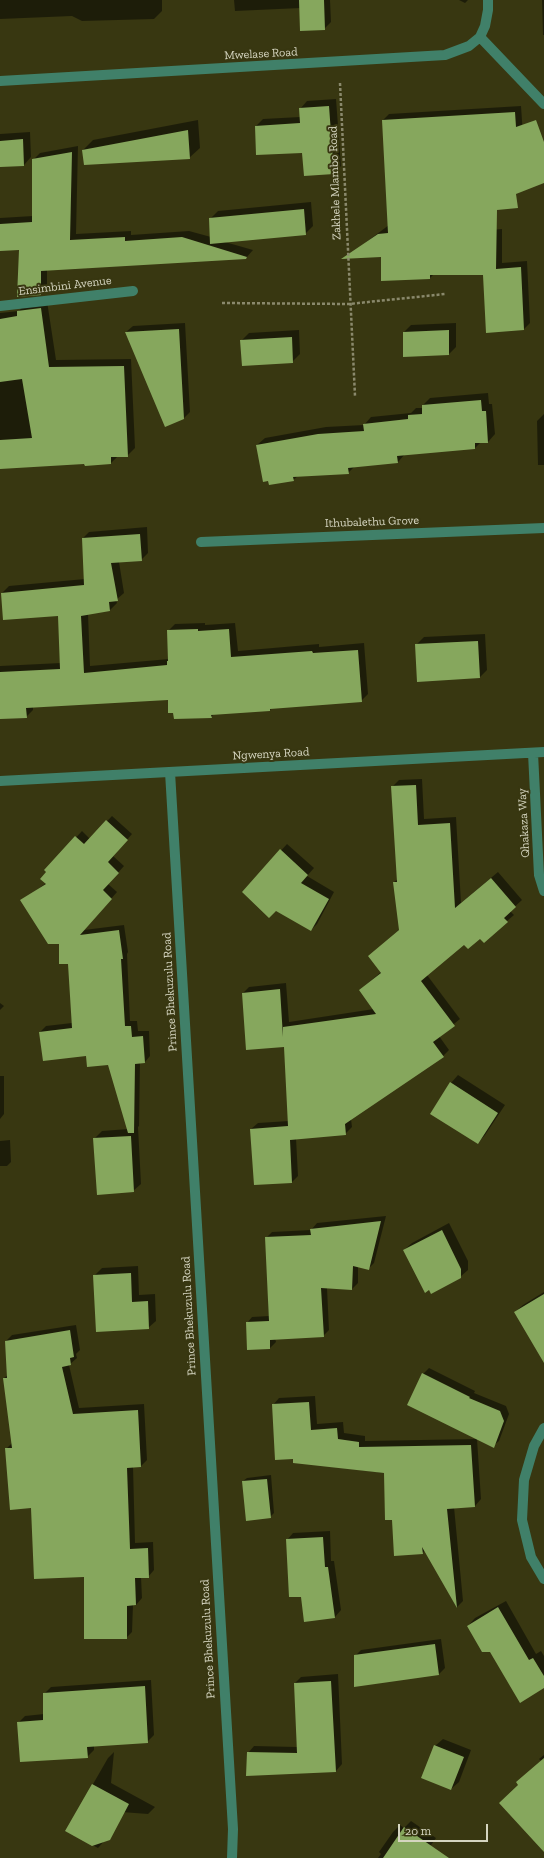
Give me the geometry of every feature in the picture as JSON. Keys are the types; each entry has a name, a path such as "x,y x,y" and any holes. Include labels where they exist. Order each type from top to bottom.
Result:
{"street":[{"path":"488,0 485,26 480,37 544,104"},
{"name":"Mwelase Road","path":"0,81 445,55 469,46 480,37"},
{"name":"Ensimbini Avenue","path":"0,306 132,291"},
{"name":"Ithubalethu Grove","path":"201,542 544,528"},
{"name":"Ngwenya Road","path":"0,781 544,752"},
{"name":"Qhakaza Way","path":"533,753 539,875 544,891"},
{"name":"Prince Bhekuzulu Road","path":"170,772 232,1821 232,1858"},
{"path":"544,1428 534,1446 524,1480 522,1520 531,1558 544,1579"}],"path":[{"name":"Zakhele Mlambo Road","path":"339,62 349,304 355,396"},
{"path":"222,303 349,304 445,294"}],"building":[{"path":"299,0 324,0 325,30 300,31"},
{"path":"329,106 334,174 304,176 302,153 256,155 255,126 300,123 299,108"},
{"path":"515,112 516,127 536,120 544,142 544,183 516,194 518,208 497,210 496,269 521,267 524,330 486,333 483,275 430,275 430,279 381,281 381,257 341,259 378,234 388,233 382,120"},
{"path":"188,130 190,159 84,165 82,150"},
{"path":"23,139 24,166 0,167 0,141"},
{"path":"72,152 70,240 125,237 125,241 182,237 247,257 246,259 41,271 41,295 17,297 19,250 0,251 0,224 32,222 32,159"},
{"path":"304,209 306,235 210,244 209,218"},
{"path":"41,308 49,367 124,366 128,457 111,457 111,464 85,466 84,464 0,469 0,440 32,438 22,379 0,382 0,319 17,316 17,311"},
{"path":"179,329 184,419 165,427 125,332"},
{"path":"449,330 449,355 403,357 403,332"},
{"path":"292,337 293,363 242,366 240,340"},
{"path":"481,400 482,411 486,411 488,443 475,443 475,449 397,456 398,463 348,468 349,474 293,477 294,481 269,485 268,481 263,482 256,445 318,434 364,431 363,424 408,419 408,415 422,414 422,405"},
{"path":"140,534 142,561 111,563 118,601 109,602 110,611 81,616 84,673 167,665 167,630 198,629 198,631 229,629 231,657 312,651 313,653 358,650 362,702 211,715 212,718 174,719 173,713 168,713 168,700 26,708 27,718 0,719 0,672 60,669 58,616 3,620 1,593 84,585 82,538"},
{"path":"478,641 480,678 417,682 415,644"},
{"path":"416,785 418,825 450,823 455,908 491,878 516,907 504,918 508,922 484,943 480,939 468,949 464,945 421,981 455,1026 433,1042 444,1057 345,1124 346,1135 290,1140 292,1183 254,1185 250,1129 288,1126 284,1047 246,1050 242,993 280,989 283,1037 283,1027 376,1014 359,990 381,973 368,956 399,930 393,882 397,882 391,786"},
{"path":"106,820 128,840 108,862 119,873 103,890 112,899 80,935 119,930 123,959 121,959 125,1026 131,1026 132,1037 143,1036 145,1063 135,1064 134,1133 128,1133 108,1065 87,1067 86,1056 43,1061 39,1032 72,1028 68,964 59,964 59,944 48,944 20,900 46,884 40,879 46,872 44,870 75,836 84,844"},
{"path":"280,849 308,875 301,883 329,899 311,931 276,911 269,918 242,892"},
{"path":"450,1082 498,1113 478,1144 430,1114"},
{"path":"131,1136 134,1192 97,1195 93,1138"},
{"path":"381,1221 369,1270 353,1266 352,1290 321,1288 324,1337 270,1340 270,1349 247,1350 246,1322 269,1321 265,1237 311,1235 310,1229"},
{"path":"442,1230 461,1269 461,1278 431,1294 429,1290 425,1293 403,1250"},
{"path":"131,1273 132,1302 148,1301 149,1329 96,1332 93,1275"},
{"path":"544,1294 544,1363 514,1312"},
{"path":"70,1330 74,1357 70,1358 71,1365 62,1367 73,1414 138,1410 141,1467 127,1468 130,1549 148,1548 149,1578 135,1578 136,1605 127,1606 127,1639 84,1639 84,1577 34,1579 31,1508 10,1510 5,1448 12,1448 3,1378 7,1378 5,1341"},
{"path":"422,1373 470,1397 469,1398 500,1411 504,1421 494,1448 407,1405"},
{"path":"309,1402 311,1430 337,1428 338,1439 359,1442 359,1447 471,1445 475,1507 447,1509 457,1608 422,1547 423,1554 394,1556 392,1520 385,1520 384,1473 293,1463 293,1459 275,1460 272,1404"},
{"path":"267,1479 271,1518 246,1521 242,1481"},
{"path":"323,1537 325,1567 328,1567 335,1618 304,1622 301,1597 289,1597 286,1539"},
{"path":"498,1607 529,1660 533,1658 544,1676 544,1688 520,1703 490,1652 482,1652 467,1626"},
{"path":"435,1644 439,1675 354,1687 354,1655"},
{"path":"331,1681 336,1772 246,1776 247,1752 297,1753 294,1683"},
{"path":"145,1686 148,1743 87,1747 88,1758 20,1762 17,1722 43,1720 43,1693"},
{"path":"434,1745 464,1757 451,1790 421,1778"},
{"path":"544,1758 544,1852 499,1803 518,1785 516,1782"},
{"path":"92,1784 129,1804 110,1840 92,1846 65,1831"},
{"path":"404,1827 449,1858 383,1858"}]}
